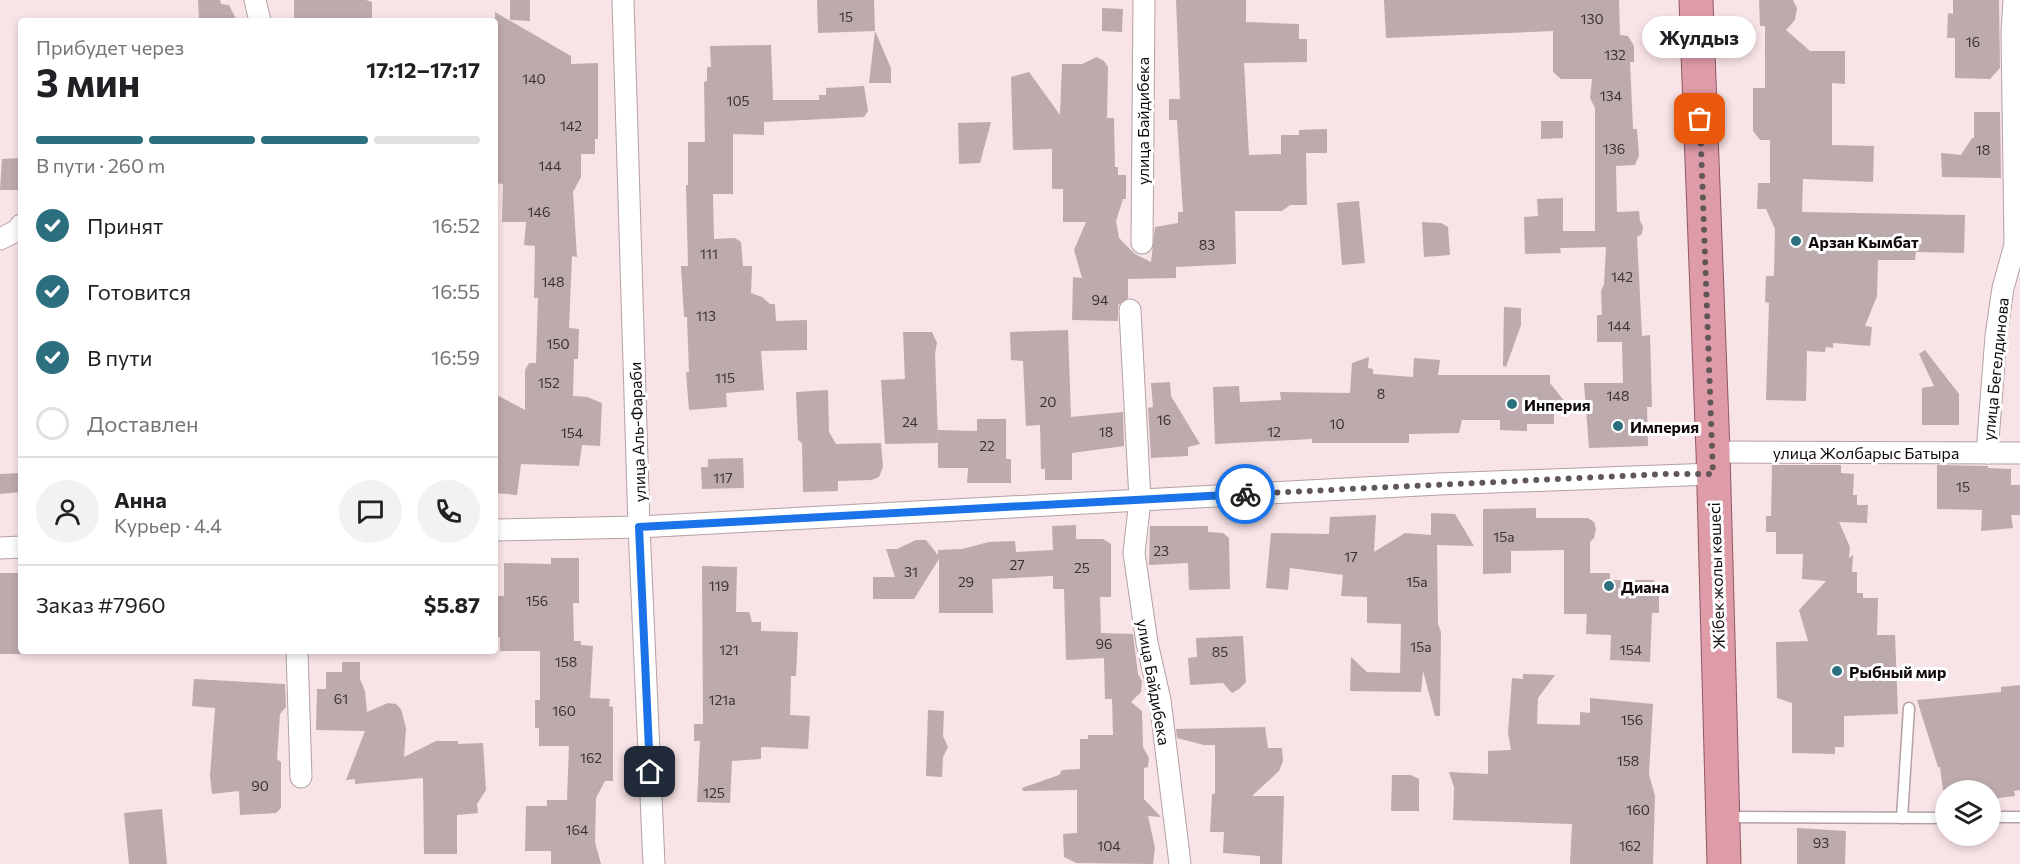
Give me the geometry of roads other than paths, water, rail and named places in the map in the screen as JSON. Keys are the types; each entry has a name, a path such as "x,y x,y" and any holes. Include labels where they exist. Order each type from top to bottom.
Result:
{"highway":[{"name":"Жібек жолы көшесі","path":"1696,0 1713,463 1724,864"}],"street":[{"path":"255,0 259,18"},
{"name":"улица Аль-Фараби","path":"623,0 639,527 654,864"},
{"name":"улица Байдибека","path":"1142,243 1144,0"},
{"name":"улица Бегелдинова","path":"1987,453 1996,336 2003,288 2015,245 2012,32 2014,0"},
{"path":"0,240 18,230"},
{"name":"улица Байдибека","path":"1130,310 1140,500 1134,554 1147,643 1160,700 1180,864"},
{"name":"улица Жолбарыс Батыра","path":"498,530 639,527 1463,483 1713,463 2020,453"},
{"path":"0,548 18,547"},
{"path":"297,654 301,777"}],"lane":[{"path":"1902,818 1909,708"},
{"path":"1722,817 1935,818"},
{"path":"2001,818 2020,818"}],"place":[{"name":"Жулдыз","path":"1700,119"},
{"name":"Арзан Кымбат","path":"1796,241"},
{"name":"Инперия","path":"1512,404"},
{"name":"Империя","path":"1618,426"},
{"name":"Диана","path":"1609,586"},
{"name":"Рыбный мир","path":"1837,671"}]}
